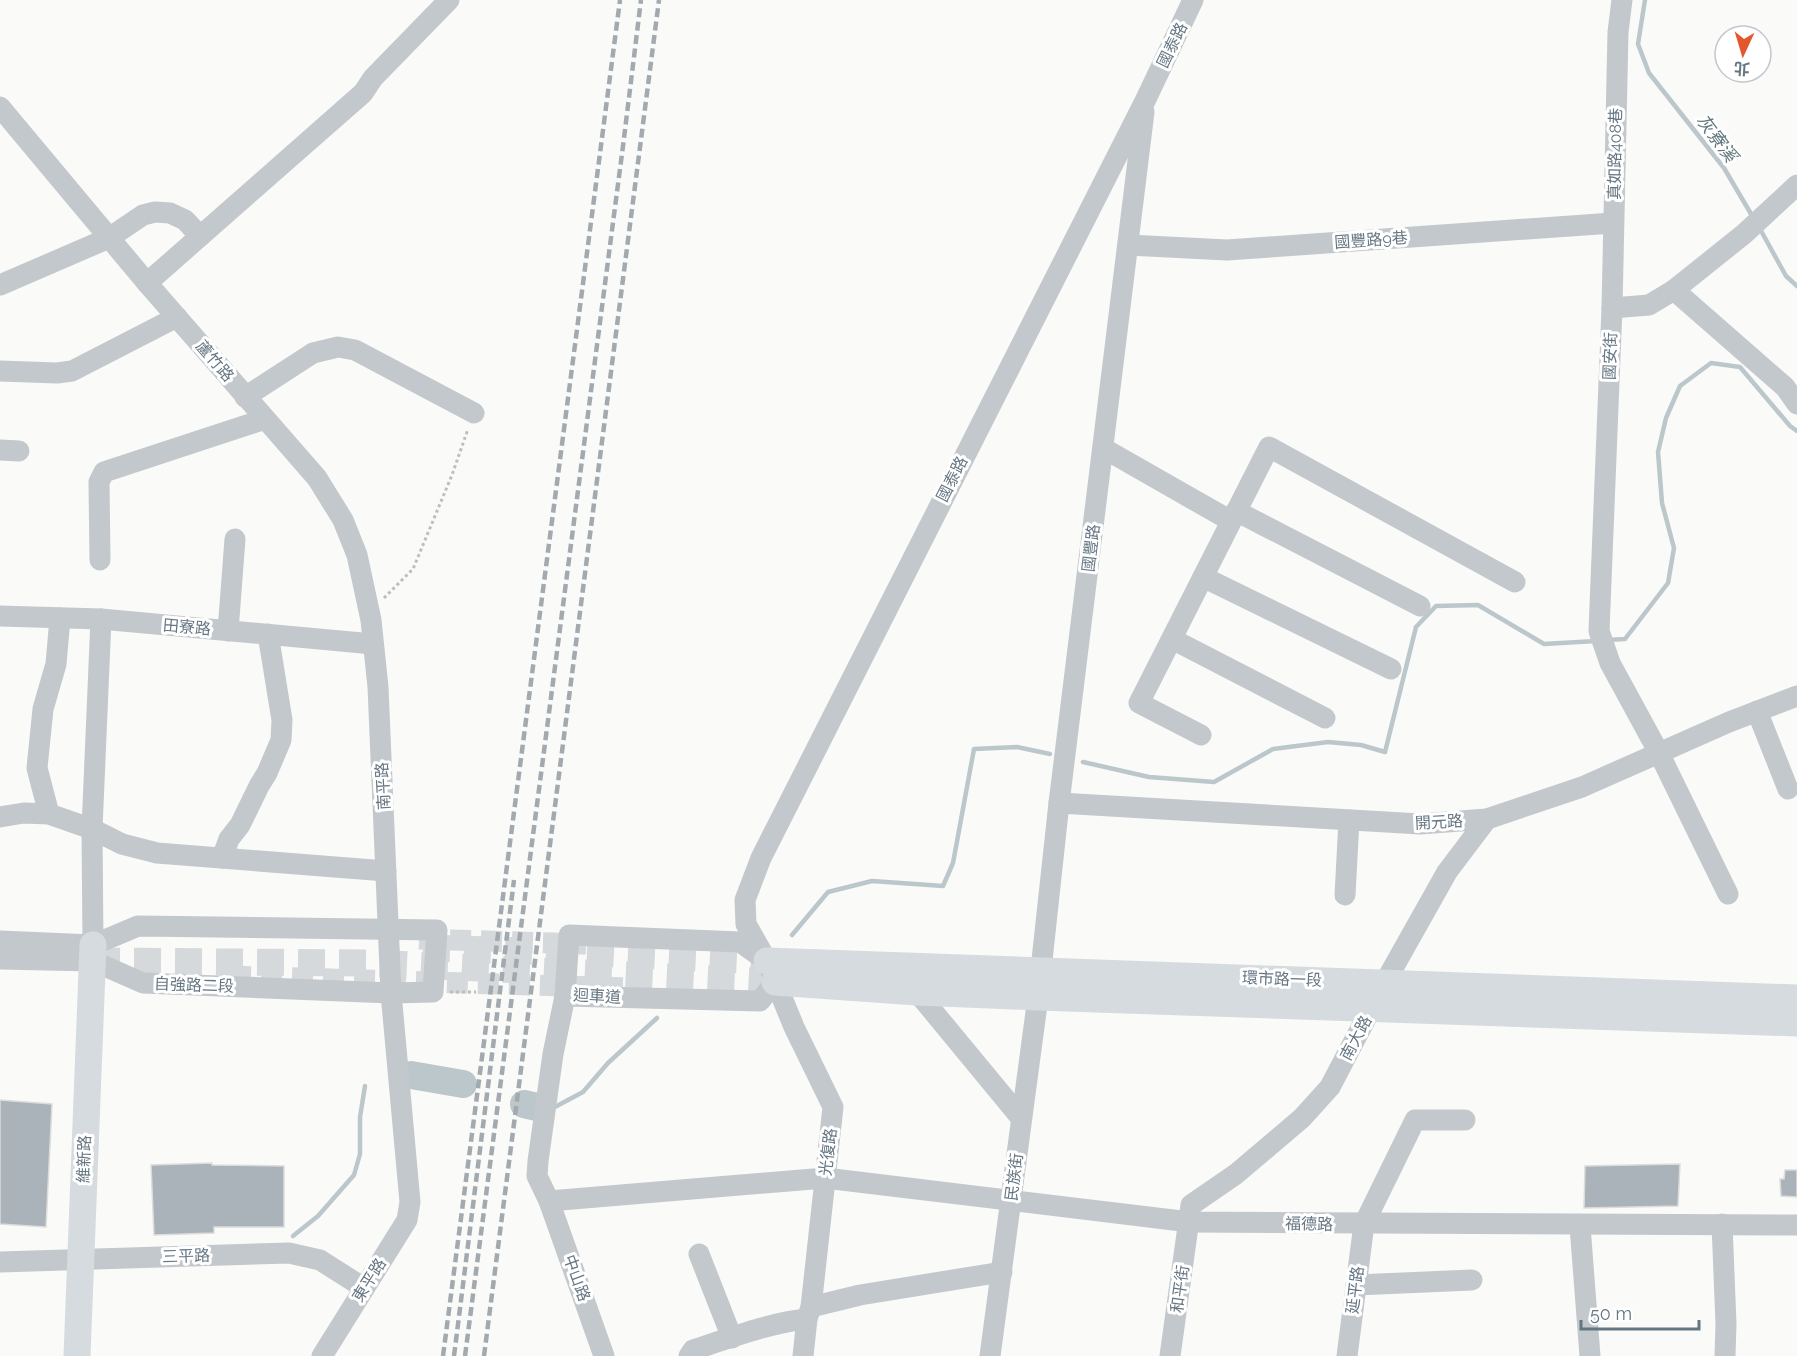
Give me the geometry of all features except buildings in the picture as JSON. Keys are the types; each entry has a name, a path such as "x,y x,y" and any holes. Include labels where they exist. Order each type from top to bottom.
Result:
{"main road":[{"name":"維新路","path":"77,1356 93,953"},
{"name":"環市路一段","path":"771,972 1041,970 1384,984 1797,1023"},
{"name":"環市路一段","path":"771,972 916,992 1372,1009 1556,1002 1797,998"}],"street":[{"path":"147,283 363,93 373,78 449,0"},
{"name":"國泰路","path":"771,972 746,924 745,900 761,858 1146,99 1193,0"},
{"name":"真如路408巷","path":"1612,308 1618,32 1622,0"},
{"name":"國豐路","path":"1038,997 1059,803 1146,99"},
{"name":"蘆竹路","path":"0,107 147,283 317,478 343,520 357,555 369,607 373,644"},
{"name":"國安街","path":"1659,753 1610,663 1599,631 1612,308 1649,305 1674,290 1744,234 1797,185"},
{"path":"3,277 109,238 143,215 155,212 170,213 184,220 200,236"},
{"name":"國豐路9巷","path":"1128,245 1227,250 1613,223"},
{"path":"1674,290 1785,387 1797,404"},
{"path":"0,371 57,373 72,371 177,317"},
{"path":"246,397 313,353 338,347 355,350 474,413"},
{"path":"100,560 99,482 104,472 265,419"},
{"path":"1202,735 1139,703 1269,447 1515,582"},
{"path":"1103,448 1234,516 1420,606"},
{"path":"228,631 235,539"},
{"path":"1203,578 1391,669"},
{"name":"田寮路","path":"0,616 101,619 373,644"},
{"path":"49,814 37,768 43,709 56,664 60,618"},
{"path":"93,953 92,829 101,619"},
{"path":"222,858 229,839 240,825 281,740 282,720 268,634"},
{"path":"1172,639 1325,718"},
{"name":"南平路","path":"373,644 378,687 392,993"},
{"name":"開元路","path":"1059,803 1420,824 1487,819 1582,787 1756,711 1797,696"},
{"path":"1756,711 1788,789"},
{"path":"1659,753 1728,894"},
{"path":"0,817 24,813 49,814 92,829 122,843 157,853 386,871"},
{"name":"南大路","path":"1190,1222 1191,1205 1236,1174 1302,1118 1330,1087 1384,984 1447,873 1487,819"},
{"path":"1345,895 1349,820"},
{"name":"自強路二段","path":"0,959 93,953 138,926 389,929"},
{"path":"389,929 437,930 433,992 392,993"},
{"name":"迴車道","path":"570,935 740,942 771,972 760,1001 565,996 570,935"},
{"name":"自強路二段","path":"0,941 93,953 144,982 392,993"},
{"name":"光復路","path":"771,972 833,1107 803,1356"},
{"path":"916,992 1021,1118"},
{"name":"東平路","path":"322,1356 407,1220 410,1202 392,993"},
{"name":"中山路","path":"565,996 554,1054 537,1176 549,1201 604,1356"},
{"name":"民族街","path":"990,1356 1038,997"},
{"name":"延平路","path":"1347,1356 1364,1224 1415,1120 1465,1120"},
{"name":"福德路","path":"549,1201 825,1178 1190,1222 1580,1226 1797,1225"},
{"name":"和平街","path":"1170,1356 1190,1222"},
{"path":"1722,1224 1725,1356"},
{"path":"1580,1226 1590,1356"},
{"name":"三平路","path":"0,1262 289,1252 320,1260 364,1288"},
{"path":"699,1254 732,1338"},
{"path":"689,1356 693,1350 791,1320 860,1295 1002,1272"},
{"path":"1356,1285 1472,1280"}],"path":[{"path":"369,607 382,600 413,569 452,475 474,413"},
{"path":"457,992 476,992"}],"waterway":[{"name":"灰寮溪","path":"1645,0 1638,44 1649,73 1724,168 1754,219"},
{"name":"灰寮溪","path":"1760,229 1786,276 1797,286"},
{"path":"1607,640 1625,639 1668,583 1674,548 1662,503 1658,452 1666,418 1680,386 1711,363 1740,367 1790,426 1797,431"},
{"path":"1083,762 1149,777 1214,782 1273,749 1328,742 1361,745 1385,752 1416,627 1436,606 1478,605 1544,644 1596,641"},
{"path":"792,935 828,892 872,881 943,886 953,863 974,749 1017,747 1050,754"},
{"path":"553,1108 583,1092 608,1063 657,1018"},
{"path":"411,1075 463,1084"},
{"path":"293,1236 318,1216 354,1175 360,1154 360,1117 365,1086"},
{"path":"524,1104 537,1107"}],"tunnel":[{"path":"419,939 586,944"},
{"path":"423,948 767,961"},
{"path":"93,961 371,963 775,982"},
{"path":"230,976 631,988"}],"railway":[{"path":"443,1356 620,0"},
{"path":"465,1356 641,0"},
{"path":"484,1356 659,0"},
{"path":"454,1356 514,880"}]}
